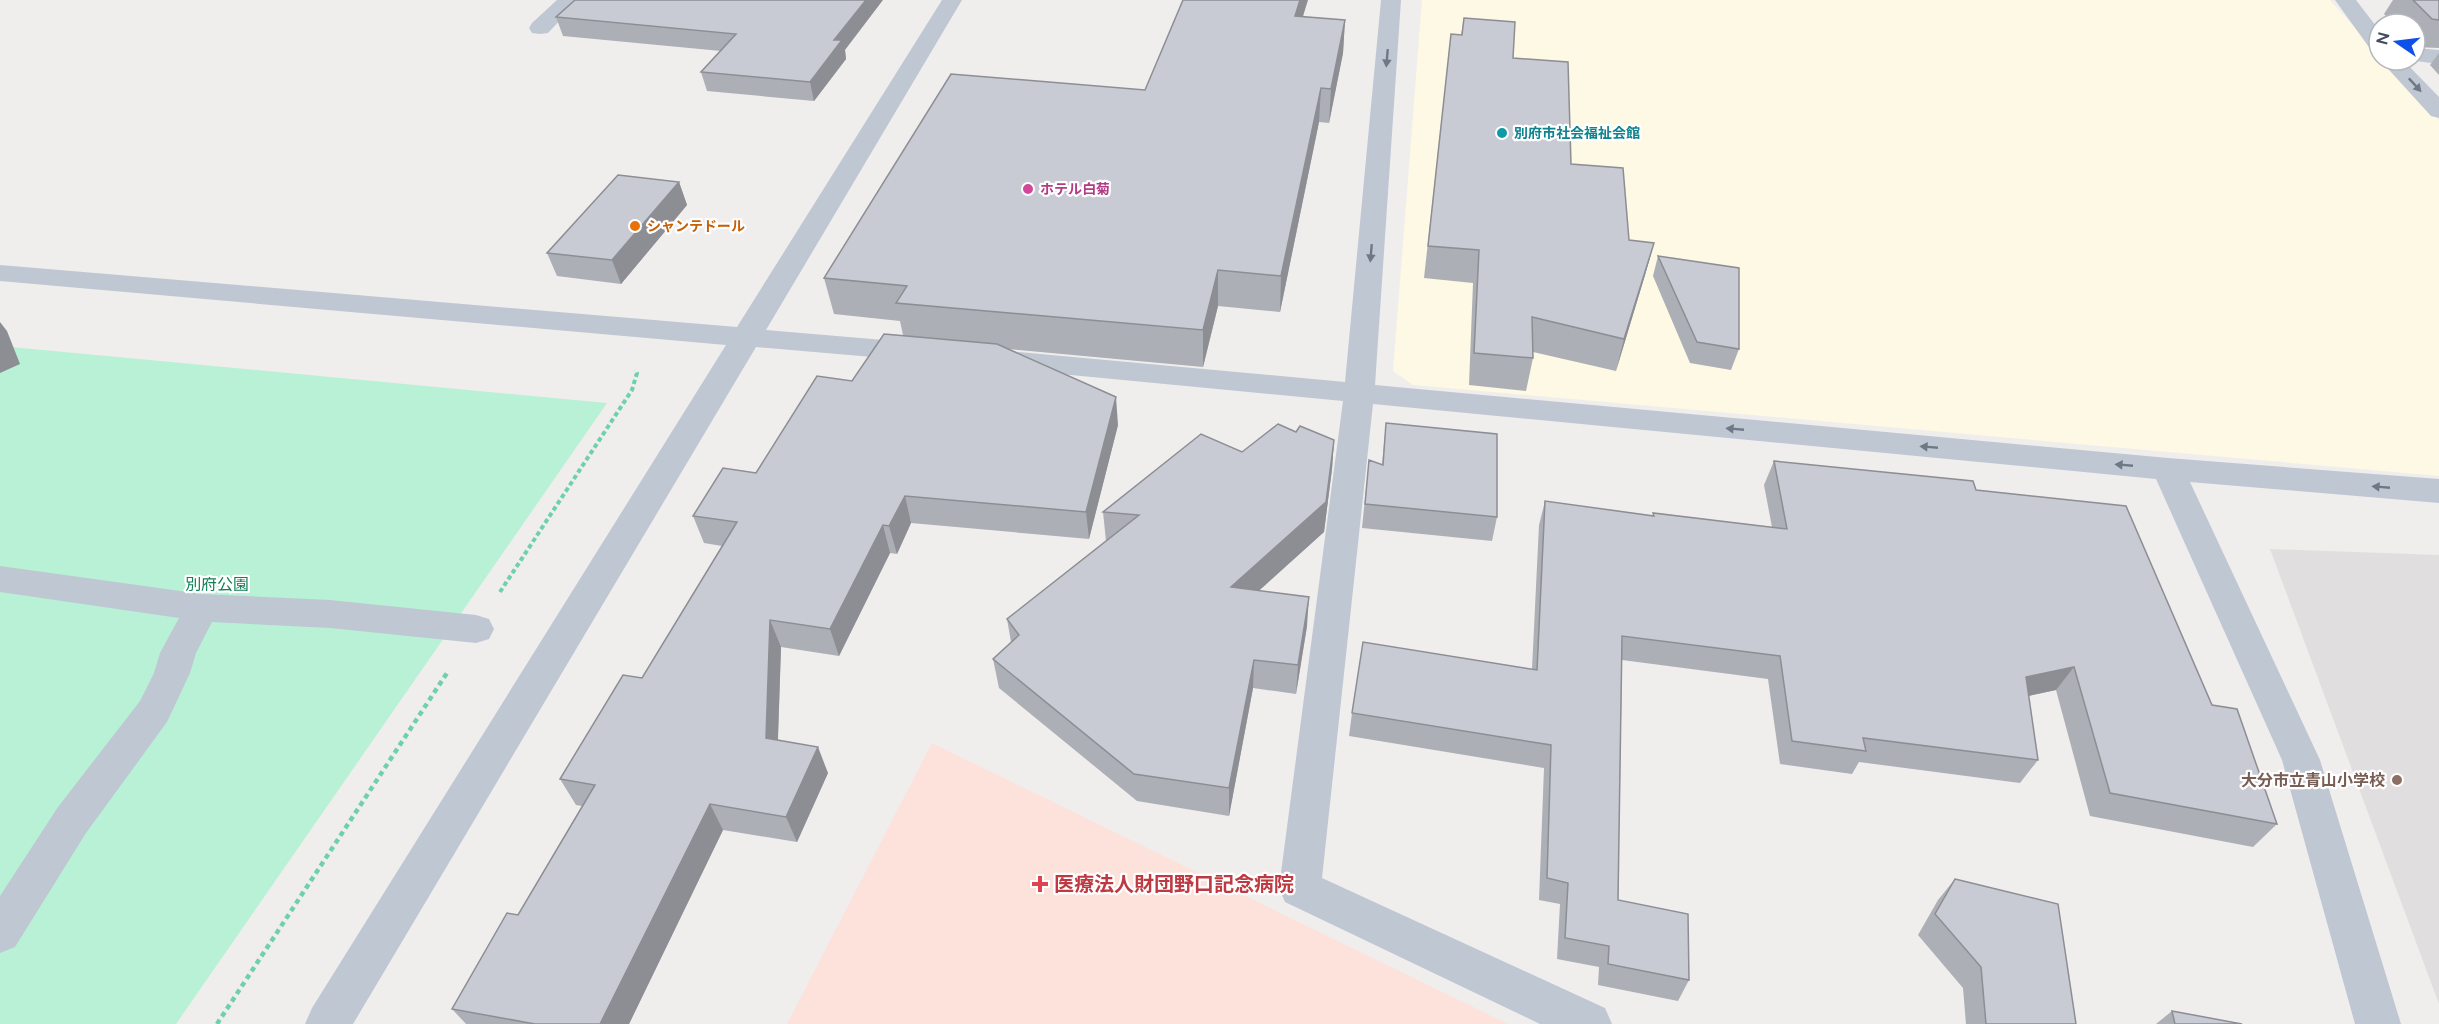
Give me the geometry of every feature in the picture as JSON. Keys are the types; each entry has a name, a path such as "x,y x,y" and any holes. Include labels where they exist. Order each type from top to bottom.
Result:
{"street":[{"path":"540,28 569,0"},
{"path":"328,1024 952,0"},
{"path":"1391,0 1359,394 1300,888 1588,1024"},
{"path":"2345,0 2367,29"},
{"path":"2402,72 2439,111"},
{"path":"0,273 748,336 2168,469 2439,491"},
{"path":"2168,469 2301,760 2378,1024"},
{"path":"0,579 202,608 330,614 476,629"},
{"path":"0,933 72,820 154,711 172,673 178,653 202,608"}],"path":[{"path":"217,1024 632,390 637,374 631,362"}],"shaded area":[{"path":"1422,0 2330,0 2367,41 2367,72 2396,72 2439,120 2439,476 1413,385 1393,371"},
{"name":"大分市立青山小学校","path":"2270,549 2439,555 2439,1004"},
{"name":"医療法人財団野口記念病院","path":"932,743 1508,1024 787,1024"}],"green space":[{"name":"別府公園","path":"0,346 607,403 176,1024 0,1024"}],"building":[{"path":"575,0 866,0 834,40 842,40 810,82 701,72 736,34 556,17"},
{"path":"1183,0 1300,0 1295,16 1345,20 1331,89 1321,88 1281,276 1218,270 1203,330 896,303 907,286 824,278 951,74 1145,90"},
{"path":"2413,0 2439,0 2439,20 2432,19"},
{"path":"1464,18 1515,22 1513,58 1568,62 1571,164 1623,168 1629,240 1654,243 1624,339 1532,317 1533,358 1474,353 1479,250 1428,246 1451,34 1462,35"},
{"path":"618,175 679,182 612,260 547,253"},
{"path":"1658,256 1739,268 1739,349 1697,342"},
{"path":"884,334 997,344 1116,397 1086,512 905,496 889,526 883,525 830,629 770,620 766,738 818,747 786,817 710,804 600,1024 535,1024 452,1009 507,913 518,915 595,785 560,779 623,675 642,678 737,522 693,516 723,468 756,473 817,376 852,381"},
{"path":"1386,423 1497,434 1497,517 1365,504 1369,460 1383,465"},
{"path":"1278,424 1296,432 1300,426 1334,440 1326,502 1231,587 1309,597 1298,665 1254,660 1229,788 1134,774 993,659 1019,635 1007,619 1139,515 1103,512 1201,434 1242,452"},
{"path":"1774,461 1973,481 1976,490 2126,506 2212,705 2237,709 2277,824 2110,793 2074,667 2026,677 2038,760 1863,738 1866,751 1792,741 1780,656 1622,636 1618,900 1688,914 1689,980 1608,964 1609,946 1565,938 1568,883 1547,878 1551,745 1352,713 1363,642 1537,670 1545,501 1654,516 1653,513 1787,529"},
{"path":"1955,879 2058,904 2076,1024 1986,1024 1981,967 1935,914"},
{"path":"2172,1011 2242,1024 2175,1024"}],"place":[{"name":"別府市社会福祉会館","path":"1502,133"},
{"name":"ホテル白菊","path":"1028,189"},
{"name":"シャンテドール","path":"635,226"},
{"name":"大分市立青山小学校","path":"2397,780"},
{"name":"医療法人財団野口記念病院","path":"1040,884"}]}
